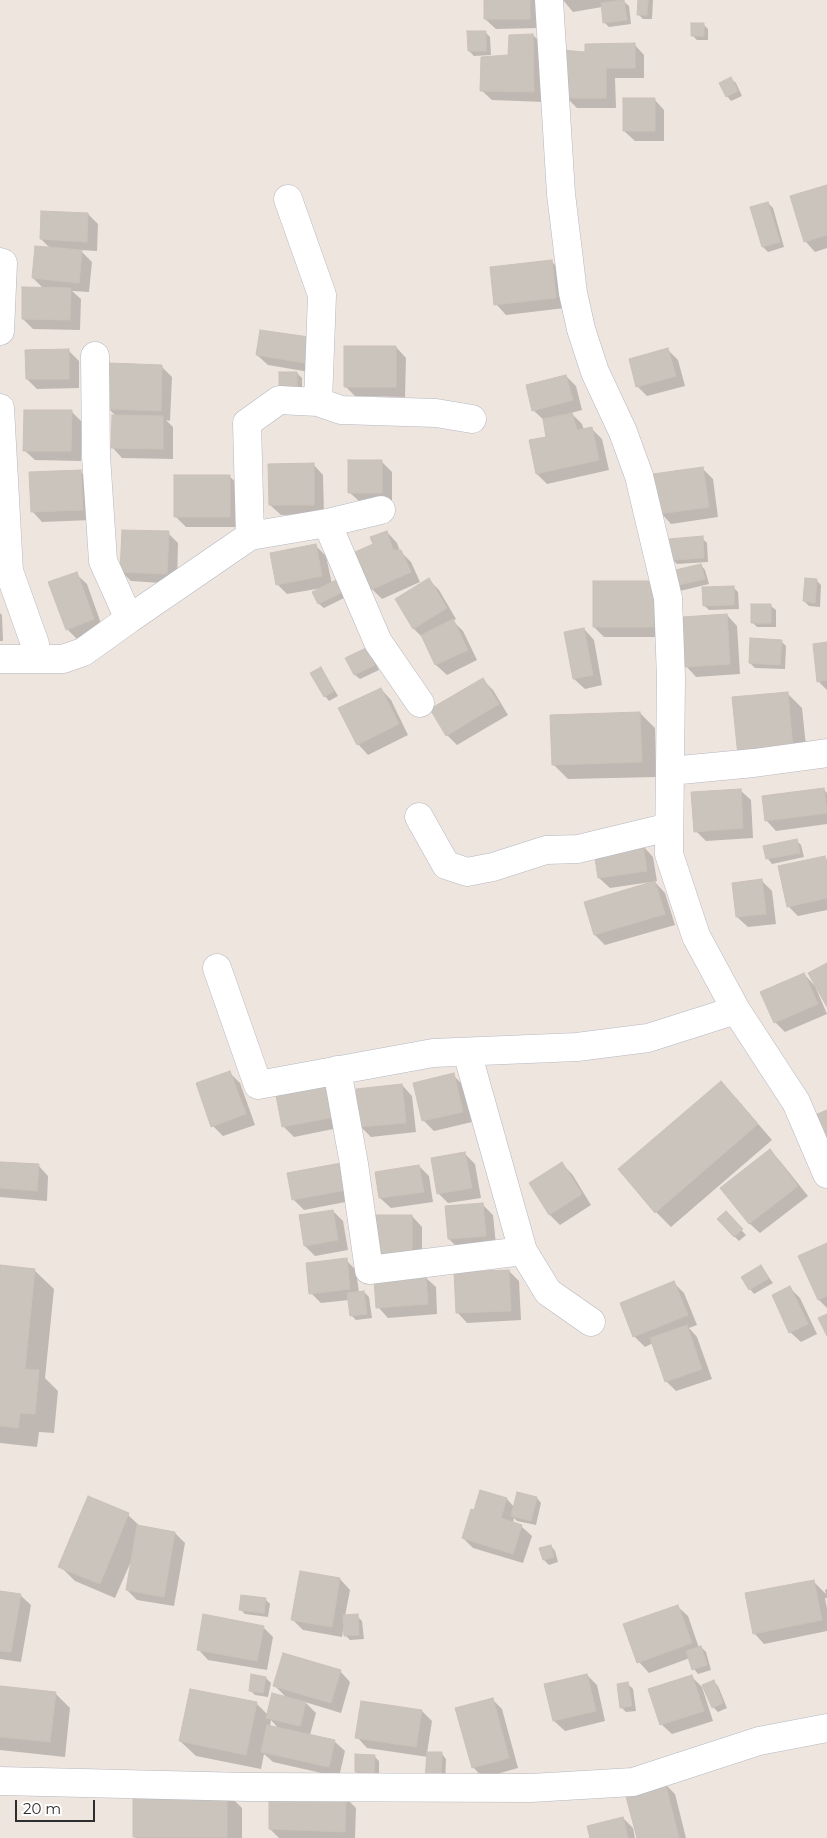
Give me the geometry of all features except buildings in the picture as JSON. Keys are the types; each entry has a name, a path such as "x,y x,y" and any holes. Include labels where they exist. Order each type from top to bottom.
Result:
{"street":[{"path":"549,0 561,194 573,293 581,329 595,372 623,432 639,476 668,598 671,678 669,854 696,936 736,1010 796,1102 827,1174"},
{"path":"288,199 322,295 318,402"},
{"path":"0,262 3,262 0,331"},
{"path":"95,356 96,456 103,561 129,619"},
{"path":"250,536 247,423 279,400 318,402 341,410 436,413 472,419"},
{"path":"0,408 9,571 35,644 37,659"},
{"path":"0,659 63,659 82,652 250,536 381,510"},
{"path":"327,522 378,642 420,703"},
{"path":"670,771 754,763 827,753"},
{"path":"419,817 446,865 467,872 493,867 546,850 578,849 669,827"},
{"path":"217,968 258,1085 433,1053 577,1047 648,1038 736,1010"},
{"path":"467,1052 523,1251 548,1292 591,1322"},
{"path":"337,1070 354,1164 369,1270 523,1251"},
{"path":"0,1781 248,1787 512,1788 633,1782 759,1741 827,1728"}]}
